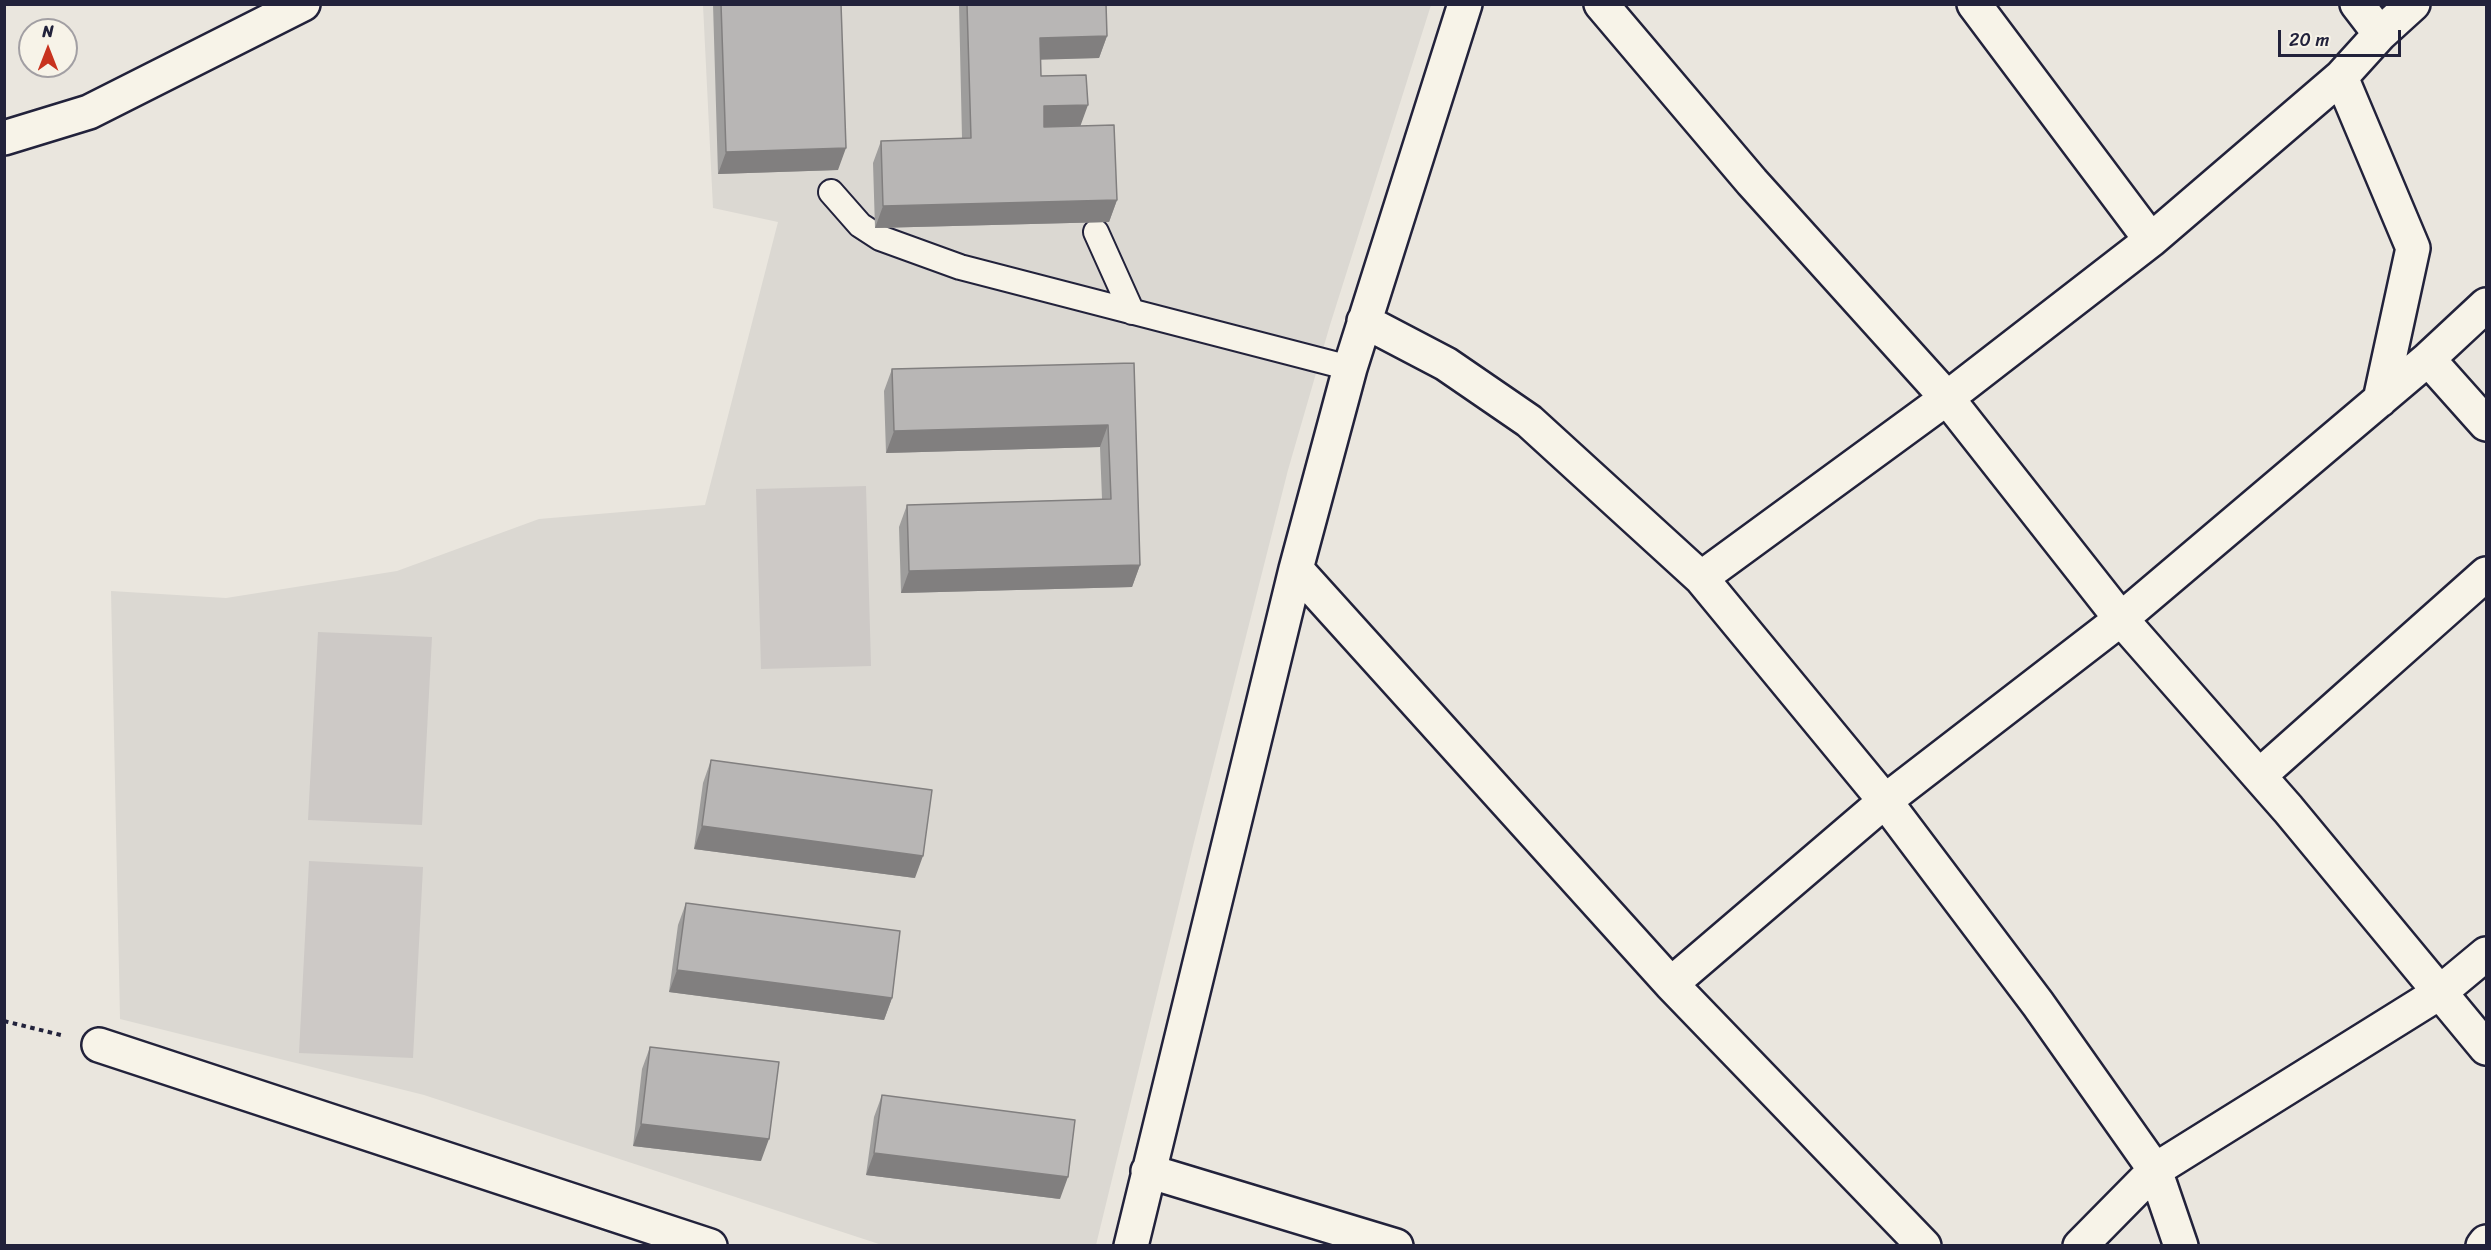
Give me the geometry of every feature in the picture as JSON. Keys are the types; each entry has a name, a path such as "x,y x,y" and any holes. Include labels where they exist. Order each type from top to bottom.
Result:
{"street":[{"path":"4,138 89,112 303,4"},
{"path":"1131,1245 1296,569 1350,368 1465,4"},
{"path":"1601,4 1752,182 1947,398 2121,619 2259,776 2487,1048"},
{"path":"1974,4 2151,240"},
{"path":"2357,4 2380,34"},
{"path":"1701,579 1947,398 2151,240 2341,76 2380,34 2413,4"},
{"path":"2341,76 2413,248 2380,400"},
{"path":"1671,984 1885,801 2121,619 2428,360 2487,305"},
{"path":"1364,321 1446,364 1529,421 1701,579 1885,801 2038,1004 2155,1170 2181,1245"},
{"path":"2428,360 2487,424"},
{"path":"1296,569 1671,984 1924,1245"},
{"path":"2259,776 2487,574"},
{"path":"2080,1245 2155,1170 2439,993 2487,954"},
{"path":"99,1045 710,1245"},
{"path":"1148,1171 1396,1245"},
{"path":"2483,1245 2487,1242"}],"lane":[{"path":"831,192 860,225 880,238 960,267 1350,368"},
{"path":"1096,232 1132,312"}],"path":[{"path":"4,1021 99,1045"}],"shaded area":[{"path":"703,5 1431,5 1330,325 1288,470 1096,1245 882,1245 424,1095 120,1019 111,591 226,598 397,571 539,519 705,505 778,222 713,208"},
{"path":"866,486 871,666 761,669 756,489"},
{"path":"318,632 432,637 422,825 308,820"},
{"path":"309,861 423,867 413,1058 299,1053"}],"building":[{"path":"721,4 841,4 846,148 726,152"},
{"path":"967,4 1106,4 1107,36 1040,38 1041,76 1086,75 1088,105 1044,106 1044,127 1114,125 1117,200 883,206 881,141 971,138"},
{"path":"1134,363 1140,565 909,571 907,505 1111,499 1108,425 894,431 892,369"},
{"path":"711,760 932,790 923,856 702,826"},
{"path":"686,903 900,931 892,998 677,970"},
{"path":"650,1047 779,1062 769,1139 641,1124"},
{"path":"882,1095 1075,1120 1068,1177 874,1153"}]}
